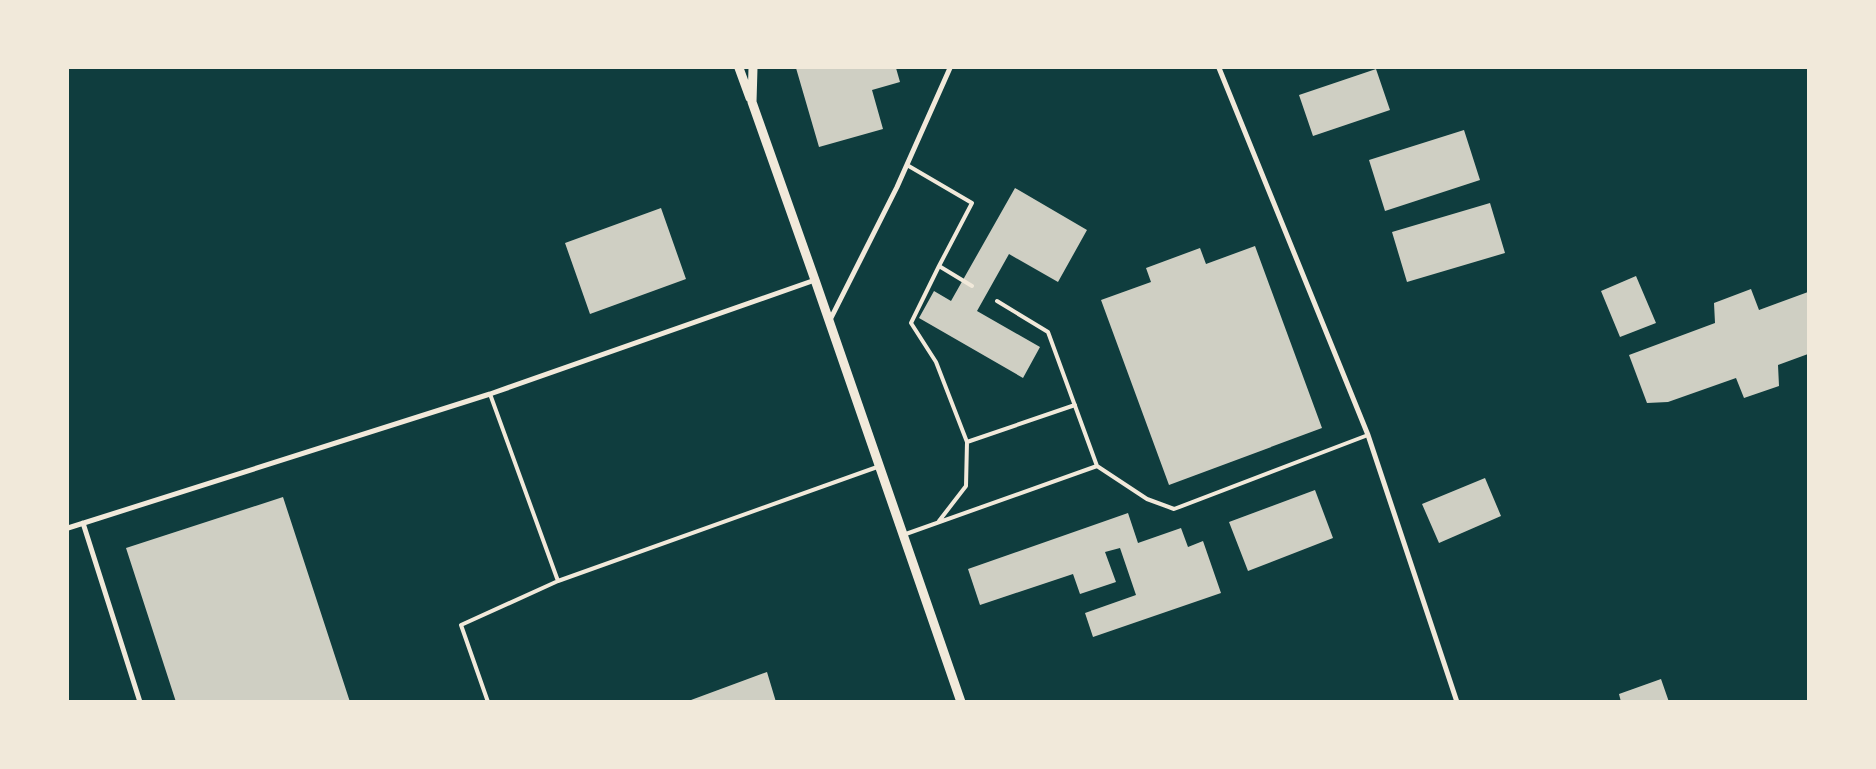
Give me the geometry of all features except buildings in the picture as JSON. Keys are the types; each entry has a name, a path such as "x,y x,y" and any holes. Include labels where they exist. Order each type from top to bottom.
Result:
{"street":[{"path":"739,68 815,280 961,702"},
{"path":"752,102 753,68"},
{"path":"829,321 907,165 950,68"},
{"path":"1219,68 1368,435 1457,702"},
{"path":"68,528 490,394 815,280"},
{"path":"83,523 140,702"}],"lane":[{"path":"907,165 972,203 910,323 936,362 967,442 966,486 939,521"},
{"path":"939,266 972,286"},
{"path":"997,301 1048,332 1097,466 1147,499 1174,508 1368,435"},
{"path":"490,394 558,581"},
{"path":"967,442 1075,405"},
{"path":"488,702 461,625 558,581 880,466"},
{"path":"903,535 1097,466"}]}
